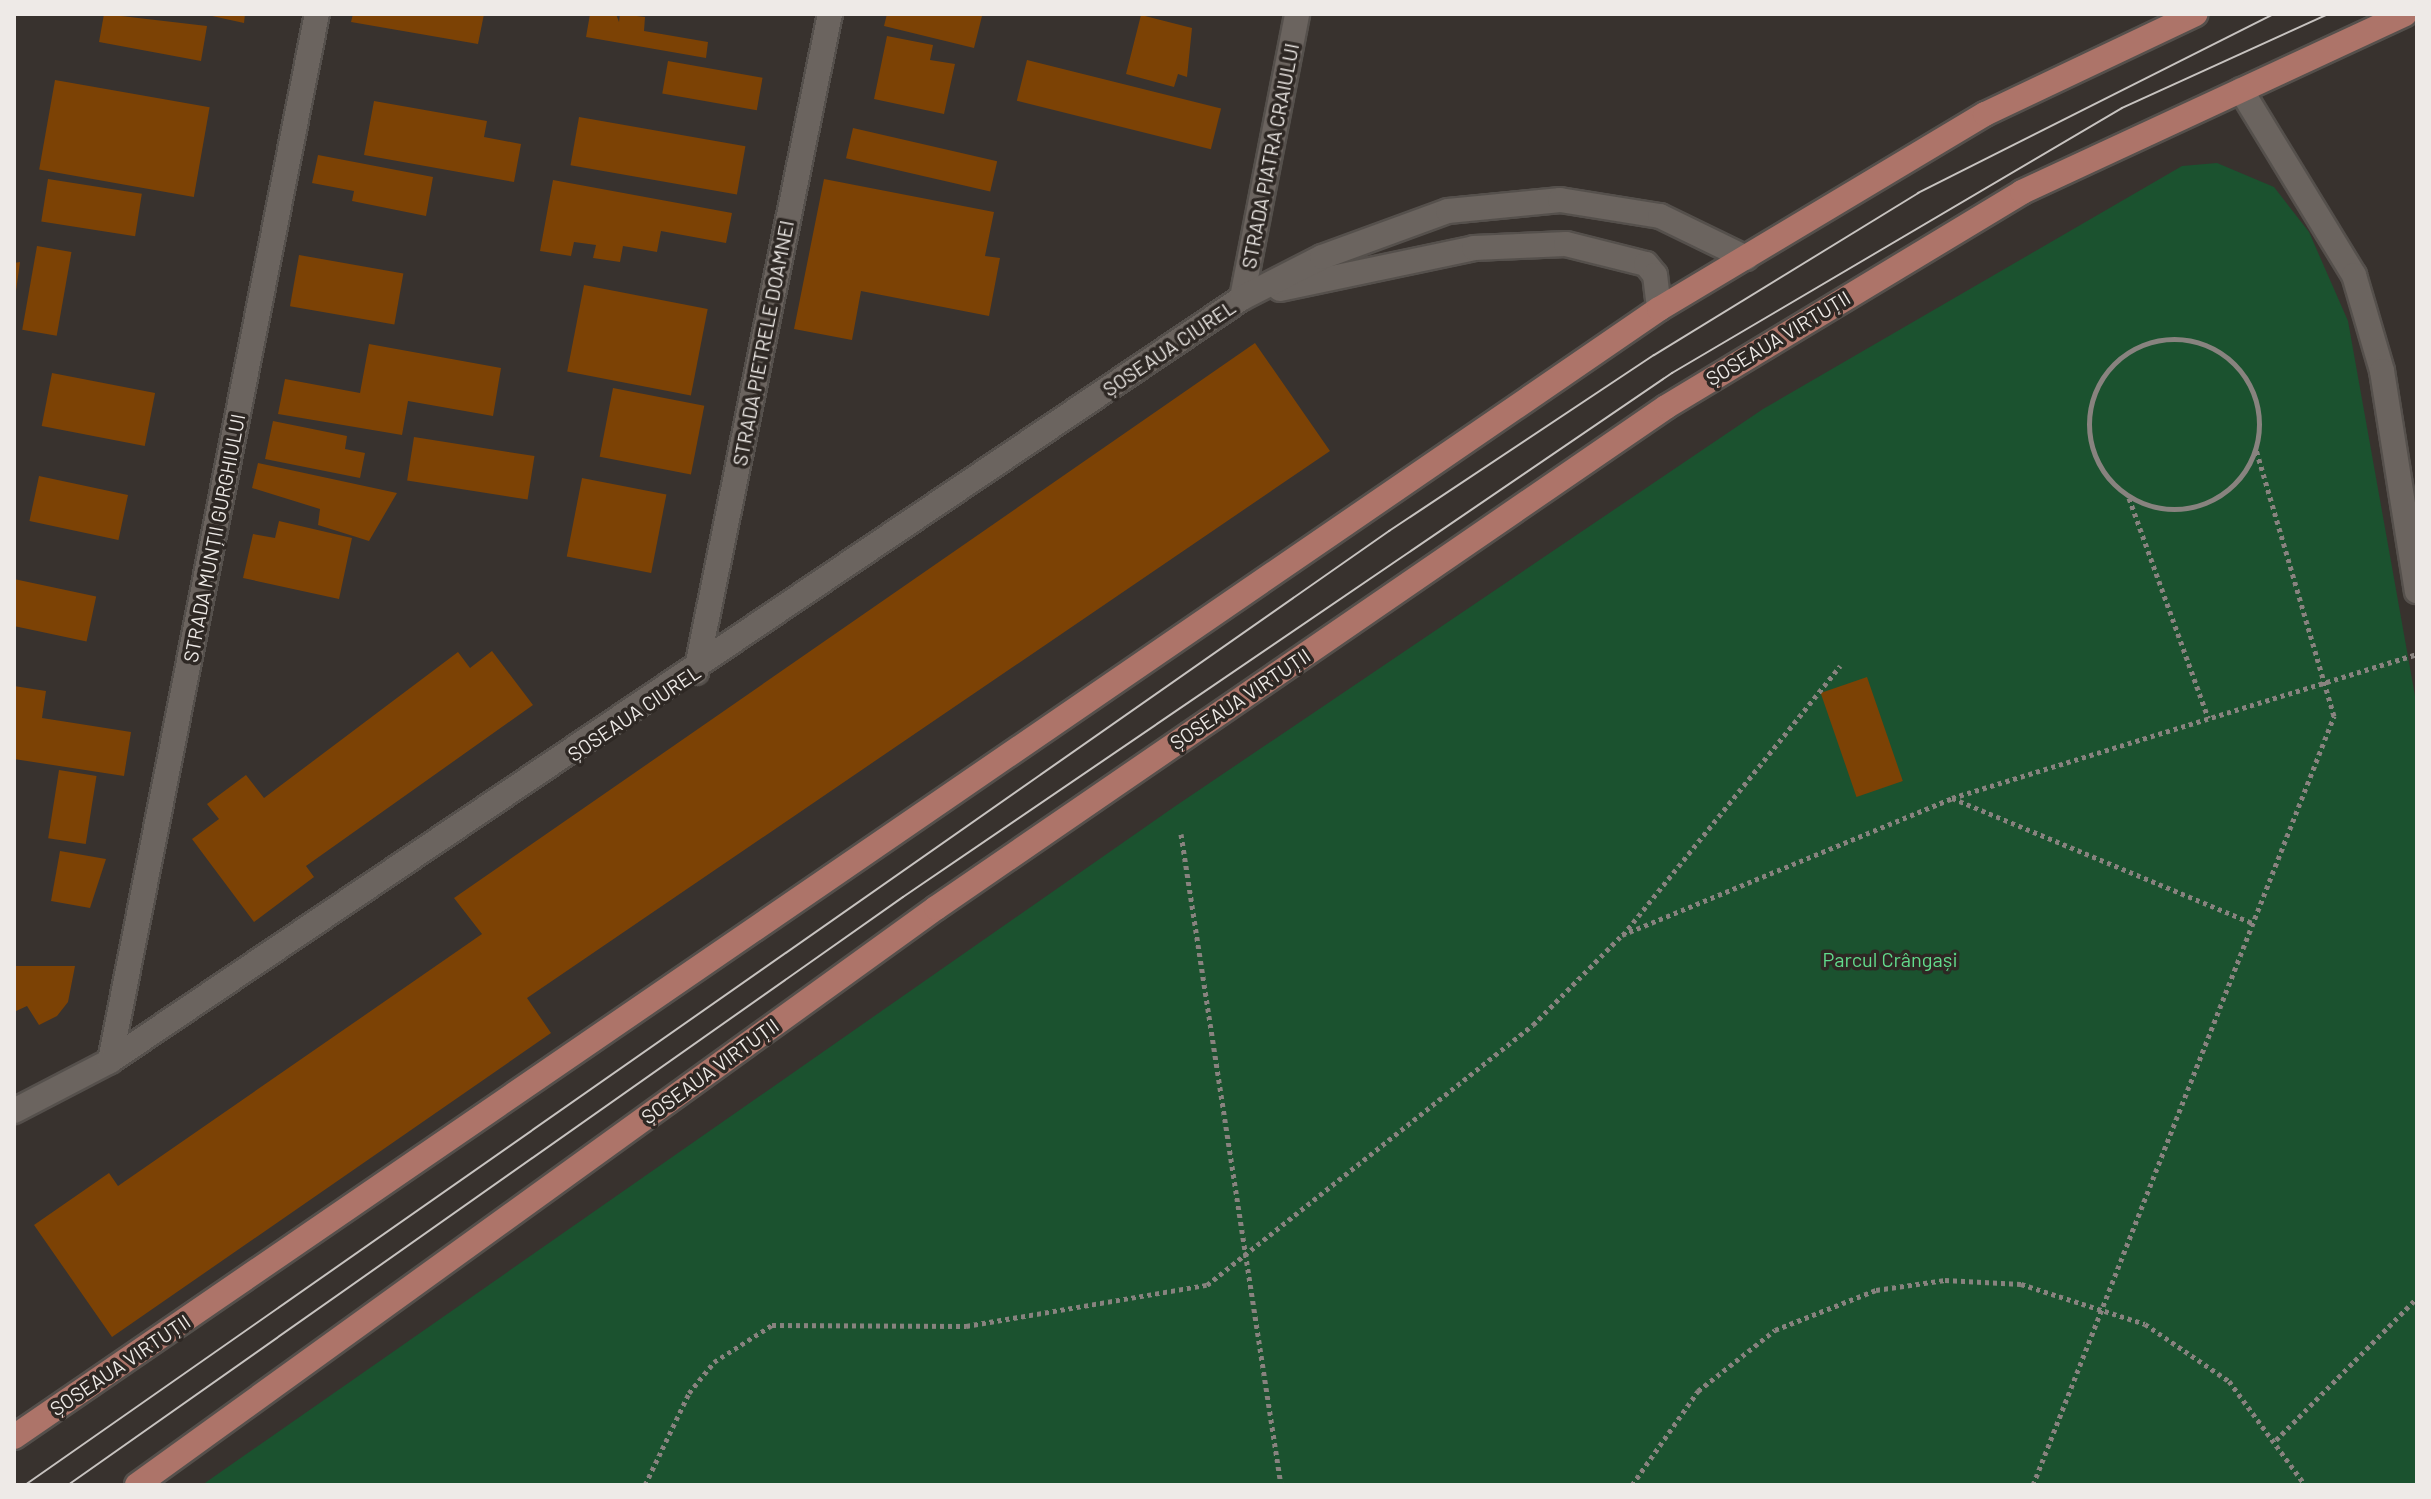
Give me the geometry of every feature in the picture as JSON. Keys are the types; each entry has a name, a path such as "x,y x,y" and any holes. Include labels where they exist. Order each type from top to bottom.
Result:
{"main road":[{"name":"ȘOSEAUA VIRTUȚII","path":"14,1437 1659,309 1985,114 2196,14"},
{"name":"ȘOSEAUA VIRTUȚII","path":"137,1485 936,908 1666,407 2022,192 2405,14"}],"street":[{"name":"STRADA MUNȚII GURGHIULUI","path":"110,1061 317,14"},
{"name":"STRADA PIETRELE DOAMNEI","path":"696,672 830,14"},
{"name":"STRADA PIATRA CRAIULUI","path":"1242,298 1297,14"},
{"path":"2241,90 2354,275 2382,371 2417,591"},
{"name":"ȘOSEAUA CIUREL","path":"14,1111 110,1061 696,672 1242,298 1322,257 1448,211 1525,201 1634,209 1746,258"},
{"name":"ȘOSEAUA CIUREL","path":"1242,298 1474,248 1551,243 1610,249 1646,264 1655,275 1659,309"}],"path":[{"path":"2033,1485 2334,716 2256,449 2254,395 2231,362 2197,342 2143,344 2102,378 2091,403 2094,457 2129,498 2208,718"},
{"path":"2129,498 2180,510 2205,504 2228,491 2256,449"},
{"path":"1622,935 1952,798 2417,654"},
{"path":"645,1485 689,1393 714,1362 772,1325 916,1328 1012,1320 1207,1285 1246,1258 1533,1025 1622,935 1840,666"},
{"path":"1952,798 2253,923"},
{"path":"1181,834 1281,1485"},
{"path":"1632,1485 1698,1391 1801,1315 1903,1283 1945,1280 2021,1284 2103,1306 2187,1348 2229,1381 2276,1440 2305,1485"},
{"path":"2276,1440 2417,1298"}],"green space":[{"name":"Parcul Crângași","path":"2217,163 2274,187 2309,232 2348,321 2417,707 2417,1485 202,1485 1174,807 1763,409 2182,166"}],"building":[{"path":"104,14 207,26 201,61 99,42"},
{"path":"203,14 245,14 244,23"},
{"path":"353,14 484,14 478,44 351,22"},
{"path":"590,14 616,14 619,22 620,14 645,17 644,31 708,42 706,58 586,37"},
{"path":"887,14 982,16 974,48 884,26"},
{"path":"1141,15 1192,28 1187,77 1178,74 1174,87 1126,74"},
{"path":"887,36 933,45 930,60 955,64 944,114 874,99"},
{"path":"1027,60 1221,108 1211,149 1017,101"},
{"path":"668,61 763,78 757,110 662,93"},
{"path":"55,80 210,107 194,197 39,170"},
{"path":"374,101 487,121 484,137 521,144 514,182 364,155"},
{"path":"579,117 745,146 737,195 570,165"},
{"path":"853,128 997,161 990,191 846,158"},
{"path":"318,155 433,177 426,216 352,201 354,191 312,183"},
{"path":"48,179 142,194 135,236 41,221"},
{"path":"824,179 994,212 985,256 1000,258 989,316 861,291 852,340 794,329"},
{"path":"553,180 732,213 726,243 661,231 657,252 623,246 620,262 593,258 596,245 574,242 571,256 540,251"},
{"path":"37,246 71,252 57,336 22,330"},
{"path":"299,255 403,273 394,325 290,306"},
{"path":"20,262 16,291 14,291 14,263"},
{"path":"584,285 708,309 691,395 567,371"},
{"path":"1255,343 1330,451 527,998 551,1033 112,1337 34,1225 109,1173 118,1186 482,934 454,898"},
{"path":"369,344 501,368 493,416 408,401 402,435 278,414 285,379 360,393"},
{"path":"52,373 155,393 145,446 42,426"},
{"path":"613,388 704,406 691,474 600,457"},
{"path":"273,421 347,436 345,449 365,453 360,478 265,459"},
{"path":"414,437 534,456 528,500 407,480"},
{"path":"258,463 397,493 369,541 318,525 320,509 252,488"},
{"path":"39,476 128,495 118,540 29,521"},
{"path":"582,478 666,494 651,573 567,557"},
{"path":"279,521 352,538 339,599 243,578 253,534 275,538"},
{"path":"14,579 96,596 87,641 14,626"},
{"path":"492,651 533,705 306,866 314,877 254,922 192,839 219,819 207,804 246,775 264,798 458,652 470,668"},
{"path":"1867,677 1903,781 1856,797 1821,693"},
{"path":"14,686 46,691 42,718 131,732 124,776 14,759"},
{"path":"59,770 97,776 86,844 48,838"},
{"path":"60,851 106,859 90,908 51,901"},
{"path":"14,966 75,966 68,1002 57,1016 39,1025 27,1006 14,1012"}],"tram line":[{"path":"25,1485 1389,531 1654,355 1918,193 2274,14"},
{"path":"68,1485 903,897 1672,373 2122,108 2328,14"}]}
